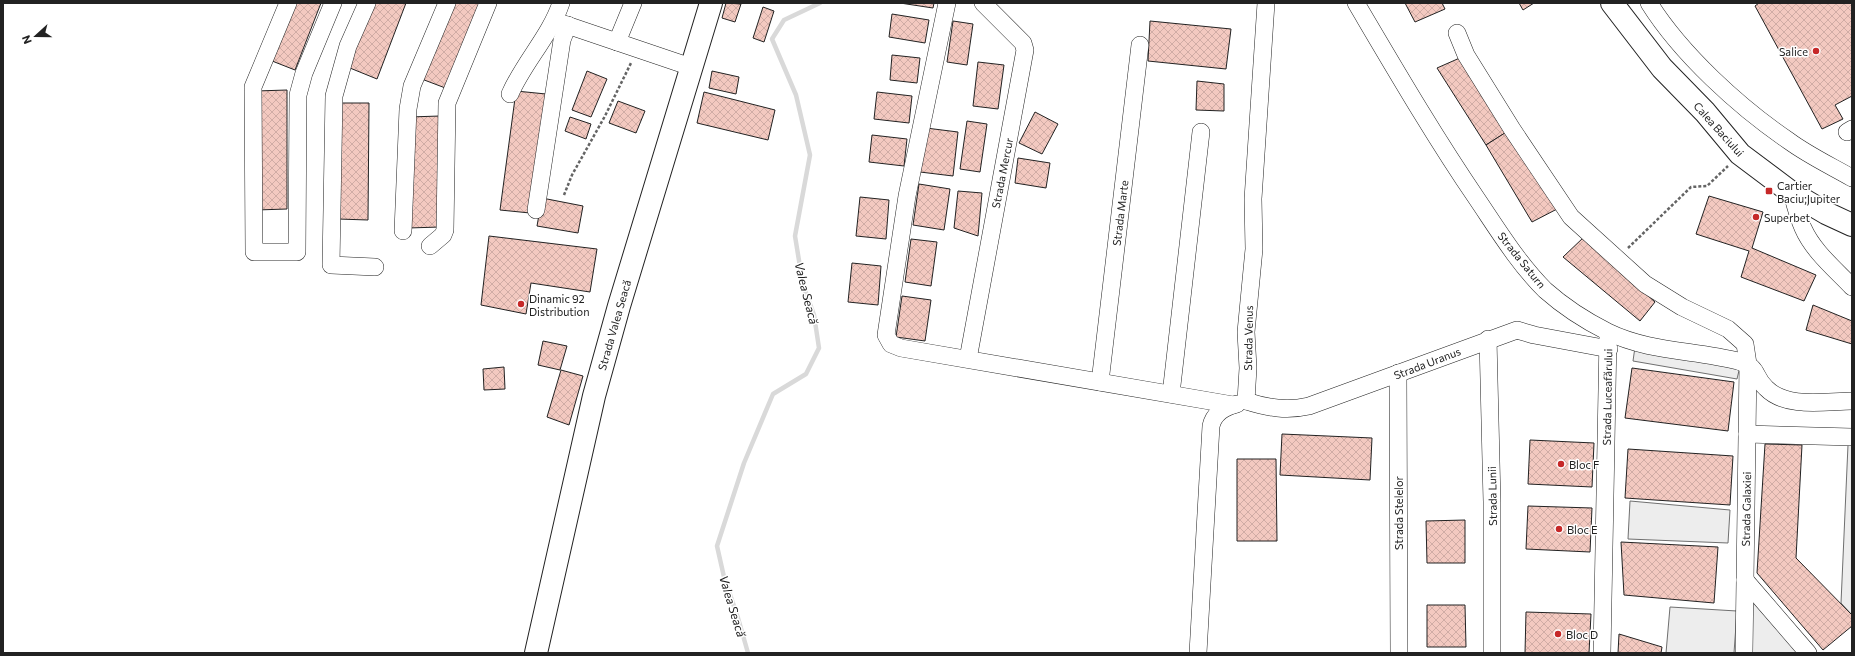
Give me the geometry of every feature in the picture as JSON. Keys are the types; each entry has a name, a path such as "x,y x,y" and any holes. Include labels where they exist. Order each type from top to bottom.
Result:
{"main road":[{"name":"Strada Valea Seacă","path":"536,653 594,396 619,306 711,3"},
{"name":"Calea Baciului","path":"1612,3 1662,68 1705,112 1740,154 1792,193 1826,214 1852,226"}],"street":[{"path":"288,3 253,87 254,252 297,252 298,95 304,73 333,3"},
{"path":"367,3 348,46 334,96 331,265 375,267"},
{"path":"404,231 408,109 412,86 446,3"},
{"path":"430,246 443,235 446,230 447,103 488,3"},
{"path":"536,210 562,40 561,3"},
{"path":"617,42 633,3"},
{"name":"Strada Uranus","path":"947,3 907,196 886,335 891,344 901,348 1171,394 1265,407 1295,409 1310,406 1488,339 1517,330 1534,335 1609,341"},
{"name":"Strada Mercur","path":"968,359 1026,50 1023,43 983,3"},
{"name":"Strada Venus","path":"1240,403 1248,368 1246,332 1254,249 1253,199 1266,3"},
{"name":"Strada Saturn","path":"1356,3 1454,165 1508,245 1546,290 1588,321 1609,341 1630,341 1656,348 1724,358 1748,364"},
{"path":"1654,5 1673,37 1726,92 1789,141 1852,178"},
{"path":"561,23 691,67"},
{"path":"510,94 517,79 561,23"},
{"name":"Strada Galaxiei","path":"1457,33 1466,55 1571,217 1645,284 1682,307 1728,329 1745,344 1748,364 1744,653"},
{"name":"Strada Marte","path":"1100,382 1140,45"},
{"path":"1171,394 1201,132"},
{"path":"1792,193 1797,212 1814,246 1852,287"},
{"name":"Strada Lunii","path":"1488,339 1492,502 1492,653"},
{"name":"Strada Luceafărului","path":"1602,653 1609,341"},
{"path":"1748,364 1755,370 1765,388 1772,394 1786,400 1801,402 1852,401"},
{"name":"Strada Stelelor","path":"1398,373 1399,653"},
{"path":"1198,653 1211,426 1215,416 1224,408 1240,403"},
{"path":"1747,434 1852,437"},
{"path":"1745,580 1808,653"}],"path":[{"path":"564,195 572,175 605,116 637,49"},
{"path":"1618,258 1691,187 1707,186 1740,154"}],"shaded area":[{"path":"1635,347 1741,362 1737,379 1633,361"},
{"path":"1852,443 1852,615 1841,603 1848,445"},
{"path":"1630,501 1730,510 1728,543 1628,539"},
{"path":"1745,580 1808,653 1744,653"},
{"path":"1670,607 1737,611 1734,653 1666,653"}],"building":[{"path":"289,3 321,3 295,70 267,59"},
{"path":"370,3 406,3 377,79 345,66"},
{"path":"448,3 481,3 448,89 419,78"},
{"path":"726,3 741,4 735,22 722,18"},
{"path":"900,3 934,3 933,8"},
{"path":"1405,3 1442,3 1445,9 1415,22"},
{"path":"1519,3 1534,3 1523,10"},
{"name":"Salice","path":"1759,3 1852,3 1852,96 1835,105 1843,119 1822,129 1755,6"},
{"path":"763,7 774,11 764,42 753,38"},
{"path":"892,14 929,20 925,43 889,37"},
{"path":"953,21 973,24 967,65 947,62"},
{"path":"1150,21 1231,29 1226,69 1148,61"},
{"path":"892,55 920,58 917,83 890,80"},
{"path":"1462,57 1508,131 1486,145 1437,68"},
{"path":"978,62 1004,65 998,109 973,106"},
{"path":"587,71 607,79 591,117 572,110"},
{"path":"712,71 739,77 736,94 709,88"},
{"path":"1197,81 1224,84 1224,111 1196,110"},
{"path":"287,90 287,209 256,210 256,91"},
{"path":"516,91 546,94 530,213 500,210"},
{"path":"704,92 775,110 768,140 697,123"},
{"path":"877,92 912,96 909,123 874,119"},
{"path":"618,101 645,111 636,133 609,123"},
{"path":"339,103 369,103 368,220 338,219"},
{"path":"1035,112 1058,124 1042,154 1019,143"},
{"path":"440,116 440,227 408,228 409,117"},
{"path":"570,117 591,124 586,139 565,131"},
{"path":"967,121 987,124 980,172 960,169"},
{"path":"926,128 958,132 953,176 920,172"},
{"path":"1508,131 1559,208 1532,222 1486,145"},
{"path":"872,135 907,139 904,166 869,162"},
{"path":"1018,158 1050,163 1046,188 1015,183"},
{"path":"919,184 950,189 944,230 913,225"},
{"path":"958,191 982,193 978,236 954,228"},
{"path":"1709,196 1763,212 1752,248 1816,275 1804,301 1741,277 1749,251 1696,234"},
{"path":"860,197 889,200 886,239 856,236"},
{"path":"542,198 583,206 578,233 537,226"},
{"path":"489,236 597,249 590,292 531,283 526,314 481,305"},
{"path":"1584,237 1655,302 1640,321 1563,257"},
{"path":"911,239 937,242 931,286 905,282"},
{"path":"852,263 881,266 878,305 848,302"},
{"path":"902,296 931,300 925,341 896,337"},
{"path":"1813,305 1852,321 1852,344 1806,330"},
{"path":"543,341 567,346 560,370 538,365"},
{"path":"504,367 505,389 484,390 483,369"},
{"path":"1632,368 1734,382 1728,431 1625,418"},
{"path":"561,370 583,376 569,425 547,417"},
{"path":"1282,434 1372,438 1370,480 1280,475"},
{"name":"Bloc F","path":"1530,440 1594,443 1592,487 1528,484"},
{"path":"1765,444 1802,445 1796,558 1852,615 1852,626 1823,650 1757,573"},
{"path":"1628,449 1733,456 1730,505 1625,498"},
{"path":"1237,459 1276,459 1277,541 1237,541"},
{"name":"Bloc E","path":"1528,506 1592,508 1590,552 1526,549"},
{"path":"1465,520 1465,563 1427,563 1426,521"},
{"path":"1621,542 1718,547 1714,603 1624,595"},
{"path":"1427,605 1465,605 1466,647 1427,647"},
{"name":"Bloc D","path":"1526,612 1591,614 1589,653 1525,653"},
{"path":"1619,634 1662,647 1661,653 1618,653"}],"waterway":[{"name":"Valea Seacă","path":"748,653 724,577 717,546 744,463 773,394 806,374 819,348 814,315 803,285 795,236 810,155 796,95 772,39 784,20 820,3"}],"place":[{"name":"Salice","path":"1816,51"},
{"name":"Cartier Baciu;Jupiter","path":"1769,191"},
{"name":"Superbet","path":"1756,217"},
{"name":"Dinamic 92 Distribution","path":"521,304"},
{"name":"Bloc F","path":"1561,464"},
{"name":"Bloc E","path":"1559,529"},
{"name":"Bloc D","path":"1558,634"}]}
